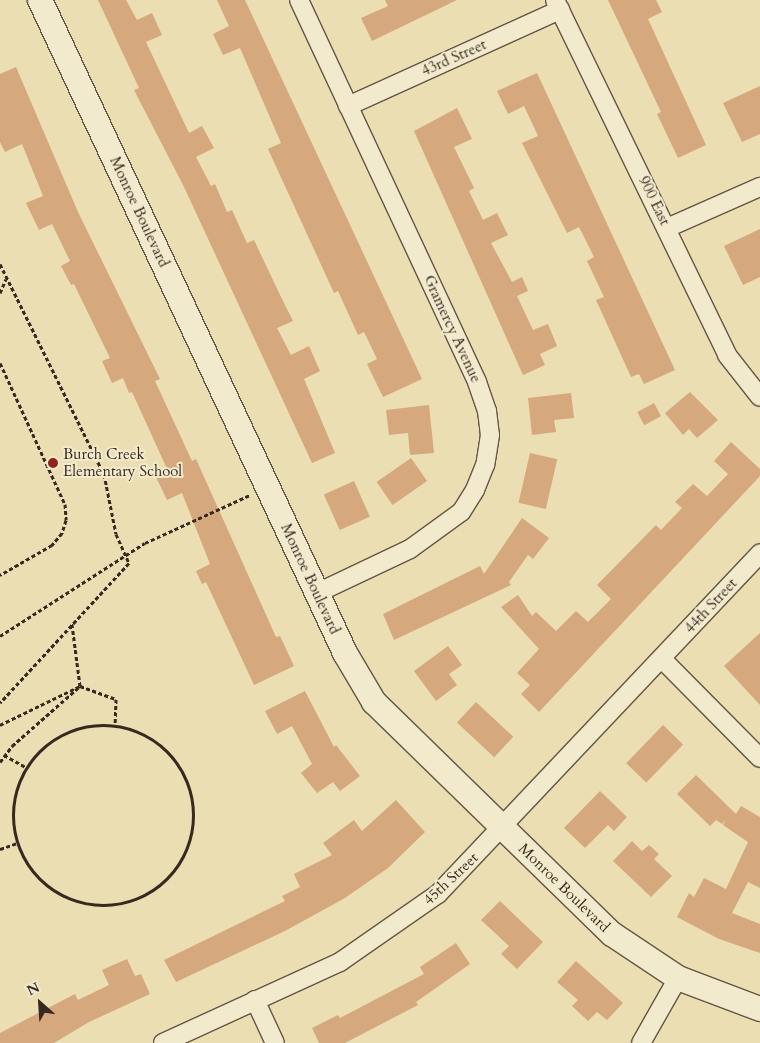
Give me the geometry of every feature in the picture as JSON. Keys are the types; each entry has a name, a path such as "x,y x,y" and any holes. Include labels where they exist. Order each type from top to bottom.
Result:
{"street":[{"name":"Monroe Boulevard","path":"40,0 345,653 374,702 612,934 678,978 760,1009"},
{"name":"Gramercy Avenue","path":"299,0 477,382 487,411 490,435 485,464 476,490 461,512 437,532 410,549 317,594"},
{"name":"43rd Street","path":"348,106 558,5"},
{"name":"900 East","path":"558,5 727,355 760,397"},
{"path":"667,228 760,187"},
{"name":"44th Street","path":"662,659 760,554"},
{"path":"662,659 760,758"},
{"name":"45th Street","path":"163,1043 340,962 389,930 438,894 503,828 662,659"},
{"path":"641,1043 678,978"},
{"path":"255,1000 275,1043"}],"path":[{"path":"0,264 104,474 116,534 129,563 0,703"},
{"path":"0,293 6,278"},
{"path":"0,363 65,504 66,520 62,533 52,545 0,575"},
{"path":"0,636 125,554 252,494"},
{"path":"72,624 80,686"},
{"path":"0,762 4,755 80,686"},
{"path":"0,725 80,686 116,699 115,726"},
{"path":"115,726 138,732 159,744 176,761 187,782 193,805 192,829 186,852 173,872 155,888 134,900 111,905 86,904 64,896 44,883 28,865 17,843 14,805 27,768 41,750 59,736 86,727 115,726"},
{"path":"4,755 27,768"},
{"path":"0,849 17,843"}],"building":[{"path":"98,0 126,0 137,20 152,13 162,35 146,42 189,133 202,126 214,148 196,157 211,186 215,184 227,212 232,210 247,243 254,240 293,321 277,328 291,355 309,346 320,371 304,379 335,453 312,463 184,187 134,90 139,88"},
{"path":"217,0 245,0 422,379 383,397 367,364 377,359 364,332 358,335 338,291 334,293 268,149 281,143 240,48 223,55 213,34 229,26"},
{"path":"385,0 457,0 372,41 361,18 388,6"},
{"path":"608,0 656,0 662,12 648,19 706,145 678,158 657,114 661,112"},
{"path":"16,67 78,212 160,379 155,381 192,461 196,459 276,637 280,636 294,666 254,685 206,582 202,584 196,571 210,564 182,493 167,500 156,477 168,471 132,392 129,393 123,378 112,383 102,361 110,358 74,284 71,285 61,266 70,261 52,224 39,230 26,203 43,196 22,144 5,152 0,142 0,74"},
{"path":"537,73 675,370 644,384 639,374 631,377 596,300 604,297 587,261 594,257 579,227 567,233 522,143 538,136 524,106 508,114 497,91"},
{"path":"760,86 760,134 742,142 723,103"},
{"path":"457,108 472,139 454,147 474,188 469,191 483,220 497,213 508,235 491,243 512,282 522,277 528,291 517,296 533,330 548,324 557,346 540,354 545,365 523,375 414,131"},
{"path":"760,229 760,277 743,285 724,246"},
{"path":"690,392 718,420 697,438 689,429 683,435 665,413"},
{"path":"571,393 574,418 554,420 556,432 532,435 528,398"},
{"path":"654,403 661,416 644,425 637,412"},
{"path":"429,405 434,453 410,455 408,433 389,435 386,410"},
{"path":"731,442 760,469 760,476 539,712 521,694 530,685 517,673 539,649 501,607 518,595 532,616 536,612 556,631 576,611 588,622 611,599 597,585 656,525 661,530 682,508 675,502 693,484 707,496 728,474 714,461"},
{"path":"530,453 557,459 546,509 519,503"},
{"path":"411,458 427,481 393,505 377,482"},
{"path":"354,481 370,517 340,530 324,494"},
{"path":"522,518 549,538 533,559 528,555 509,582 511,585 394,640 383,614 480,566 484,574"},
{"path":"760,633 760,705 724,666"},
{"path":"448,646 462,665 449,674 457,685 436,701 414,671"},
{"path":"305,691 334,747 336,745 360,776 340,791 333,782 317,793 301,773 312,764 292,726 277,734 265,711"},
{"path":"476,702 513,737 494,757 457,722"},
{"path":"663,725 683,744 646,783 626,763"},
{"path":"696,775 736,814 741,806 760,817 760,888 748,882 732,913 760,924 760,953 719,939 677,917 689,893 694,897 704,878 726,889 748,842 723,825 726,820 722,824 716,820 710,826 677,794"},
{"path":"600,791 627,817 614,831 608,825 585,848 564,828"},
{"path":"396,800 425,832 388,868 345,898 285,931 176,982 164,960 285,901 282,896 300,887 294,874 332,855 323,843 354,820 362,831"},
{"path":"632,841 642,851 649,845 659,854 654,859 672,876 651,897 613,861"},
{"path":"500,901 543,942 517,969 501,954 509,946 481,920"},
{"path":"456,943 470,964 416,1002 418,1005 345,1043 319,1043 312,1028 338,1015 340,1018 424,974 420,967"},
{"path":"127,959 135,976 141,974 150,994 89,1022 54,1043 0,1043 0,1033 75,994 78,1000 109,985 102,970"},
{"path":"576,961 623,1003 607,1020 597,1012 588,1021 572,1006 578,1000 557,982"}],"place":[{"name":"Burch Creek Elementary School","path":"53,463"}]}
